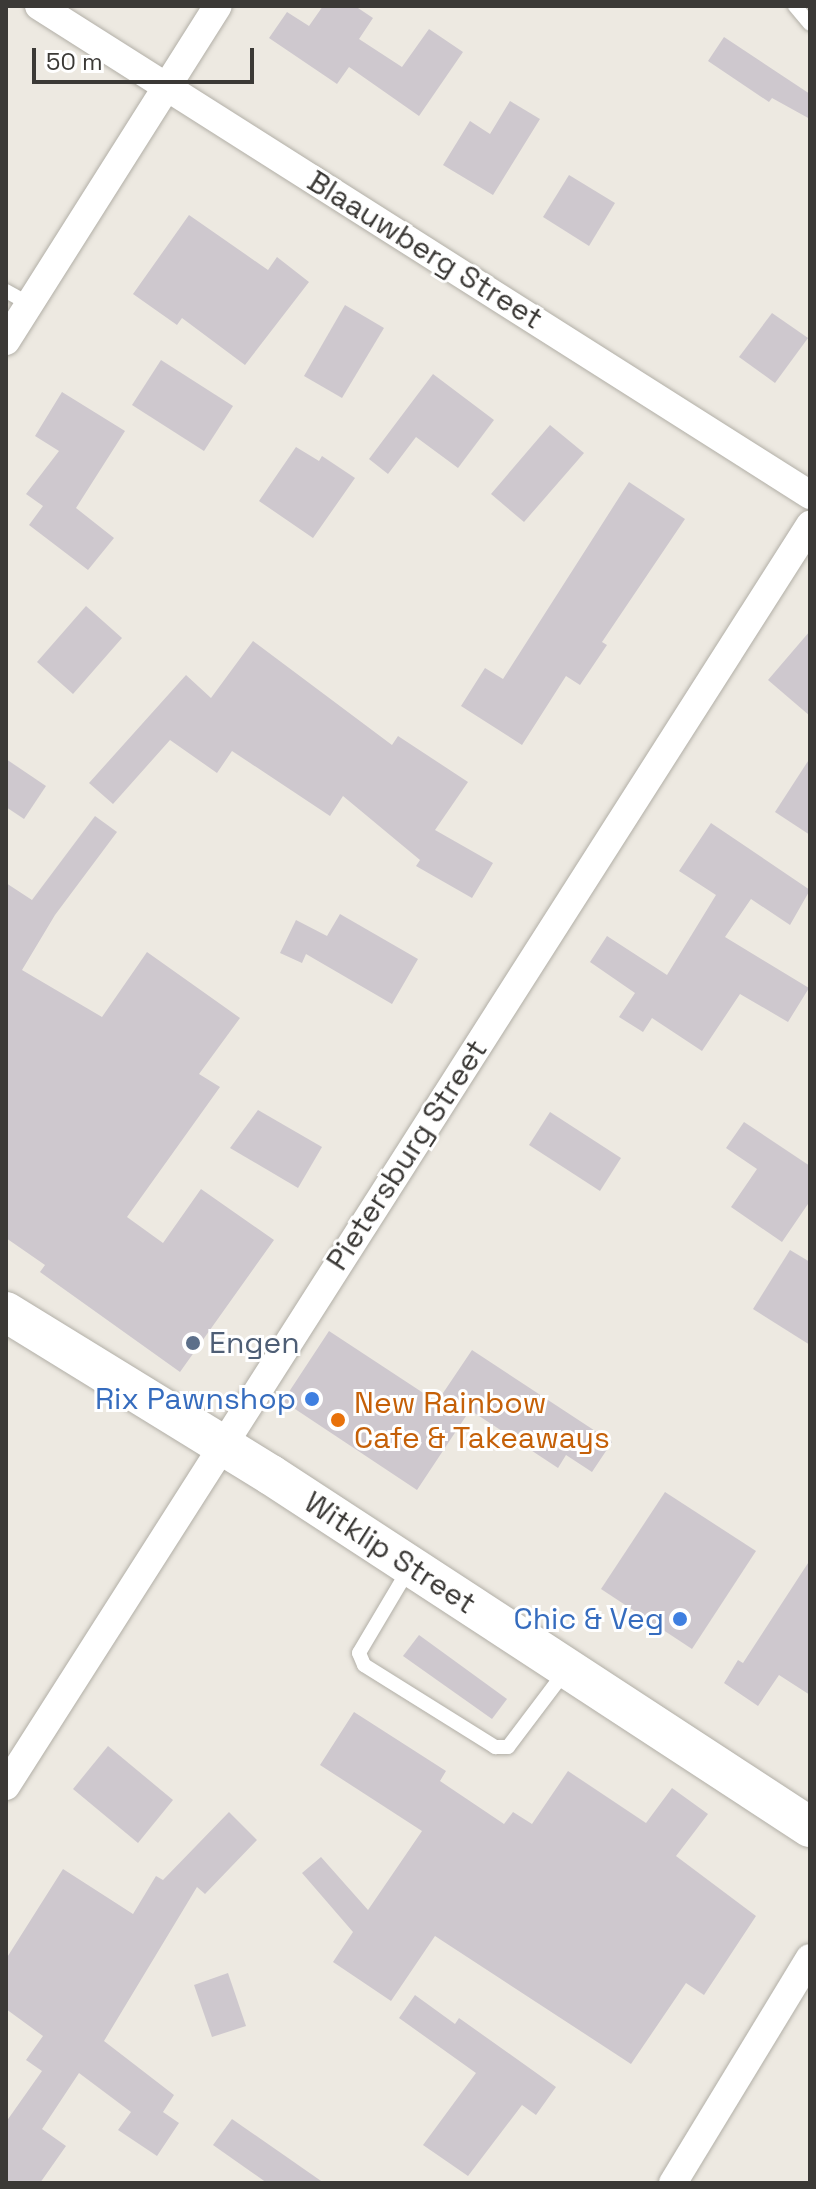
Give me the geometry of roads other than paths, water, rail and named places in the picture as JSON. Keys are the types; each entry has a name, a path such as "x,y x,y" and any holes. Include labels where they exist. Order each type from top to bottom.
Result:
{"main road":[{"name":"Witklip Street","path":"6,1312 411,1566 810,1827"}],"street":[{"path":"6,341 18,298 168,87 218,6"},
{"name":"Blaauwberg Street","path":"46,8 810,495"},
{"name":"Pietersburg Street","path":"6,1786 810,525"},
{"path":"673,2183 810,1958"}],"lane":[{"path":"795,6 810,24"},
{"path":"411,1566 359,1653 364,1665 495,1747 508,1747 567,1669"}],"place":[{"name":"Engen","path":"193,1343"},
{"name":"Rix Pawnshop","path":"312,1399"},
{"name":"New Rainbow Cafe & Takeaways","path":"338,1420"},
{"name":"Chic & Veg","path":"680,1619"}]}
